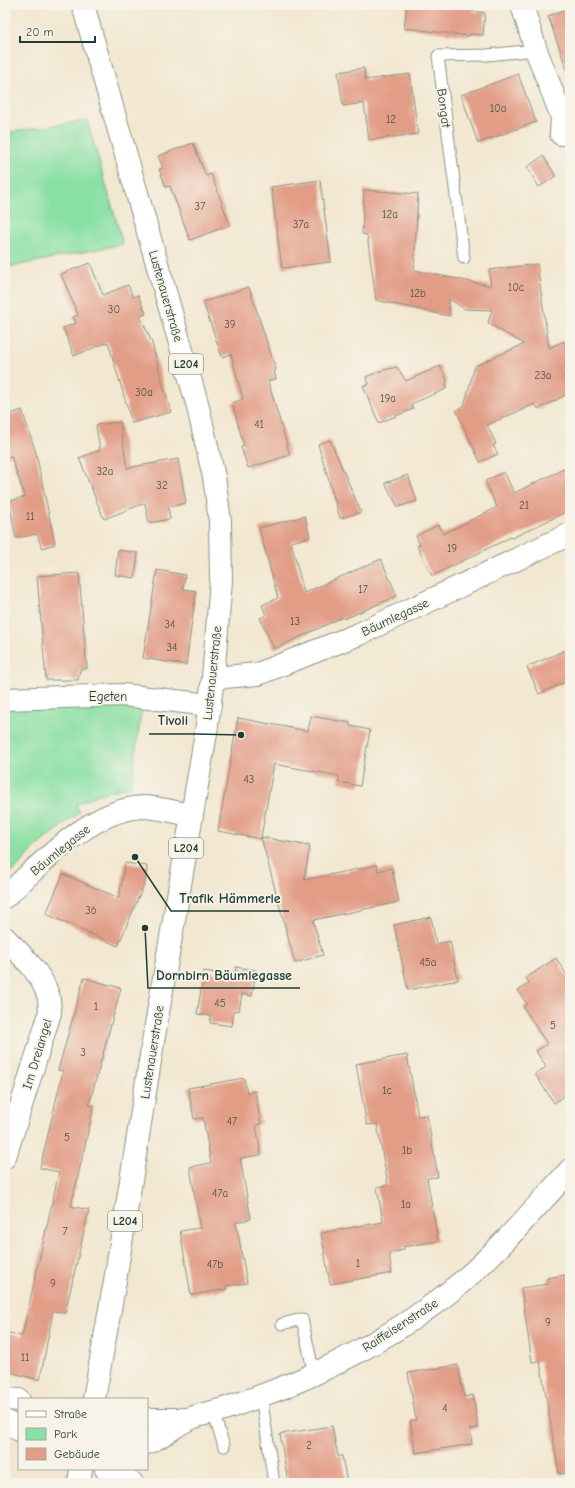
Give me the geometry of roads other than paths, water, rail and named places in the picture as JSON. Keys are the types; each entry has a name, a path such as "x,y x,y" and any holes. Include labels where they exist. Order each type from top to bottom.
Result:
{"street":[{"name":"Lustenauerstraße","path":"83,5 190,381 214,477 220,521 221,581 210,705 94,1398"},
{"path":"522,5 536,50 562,118 561,134"},
{"name":"Bäumlegasse","path":"213,678 258,674 359,634 570,534"},
{"name":"Egeten","path":"5,698 123,695 210,705"},
{"name":"Bäumlegasse","path":"5,897 49,857 86,828 113,813 144,807 192,815"},
{"name":"Im Dreiangel","path":"5,938 32,966 40,978 48,996 50,1013 5,1157"},
{"name":"Raiffeisenstraße","path":"148,1419 189,1419 261,1396 314,1374 384,1337 441,1298 463,1280 502,1244 570,1170"},
{"path":"5,1399 18,1400"},
{"name":"Raiffeisenstraße","path":"148,1443 158,1439 189,1419"},
{"path":"5,1421 18,1429"},
{"path":"79,1483 81,1470"},
{"path":"108,1470 132,1483"}],"lane":[{"name":"Bongat","path":"464,258 438,56 487,55 536,50"},
{"path":"282,1324 302,1318 314,1374"},
{"path":"261,1396 274,1483"},
{"path":"213,1412 224,1446"}],"place":[{"name":"Tivoli","path":"241,735"},
{"name":"Trafik Hämmerle","path":"135,857"},
{"name":"Dornbirn Bäumlegasse","path":"145,928"}]}
